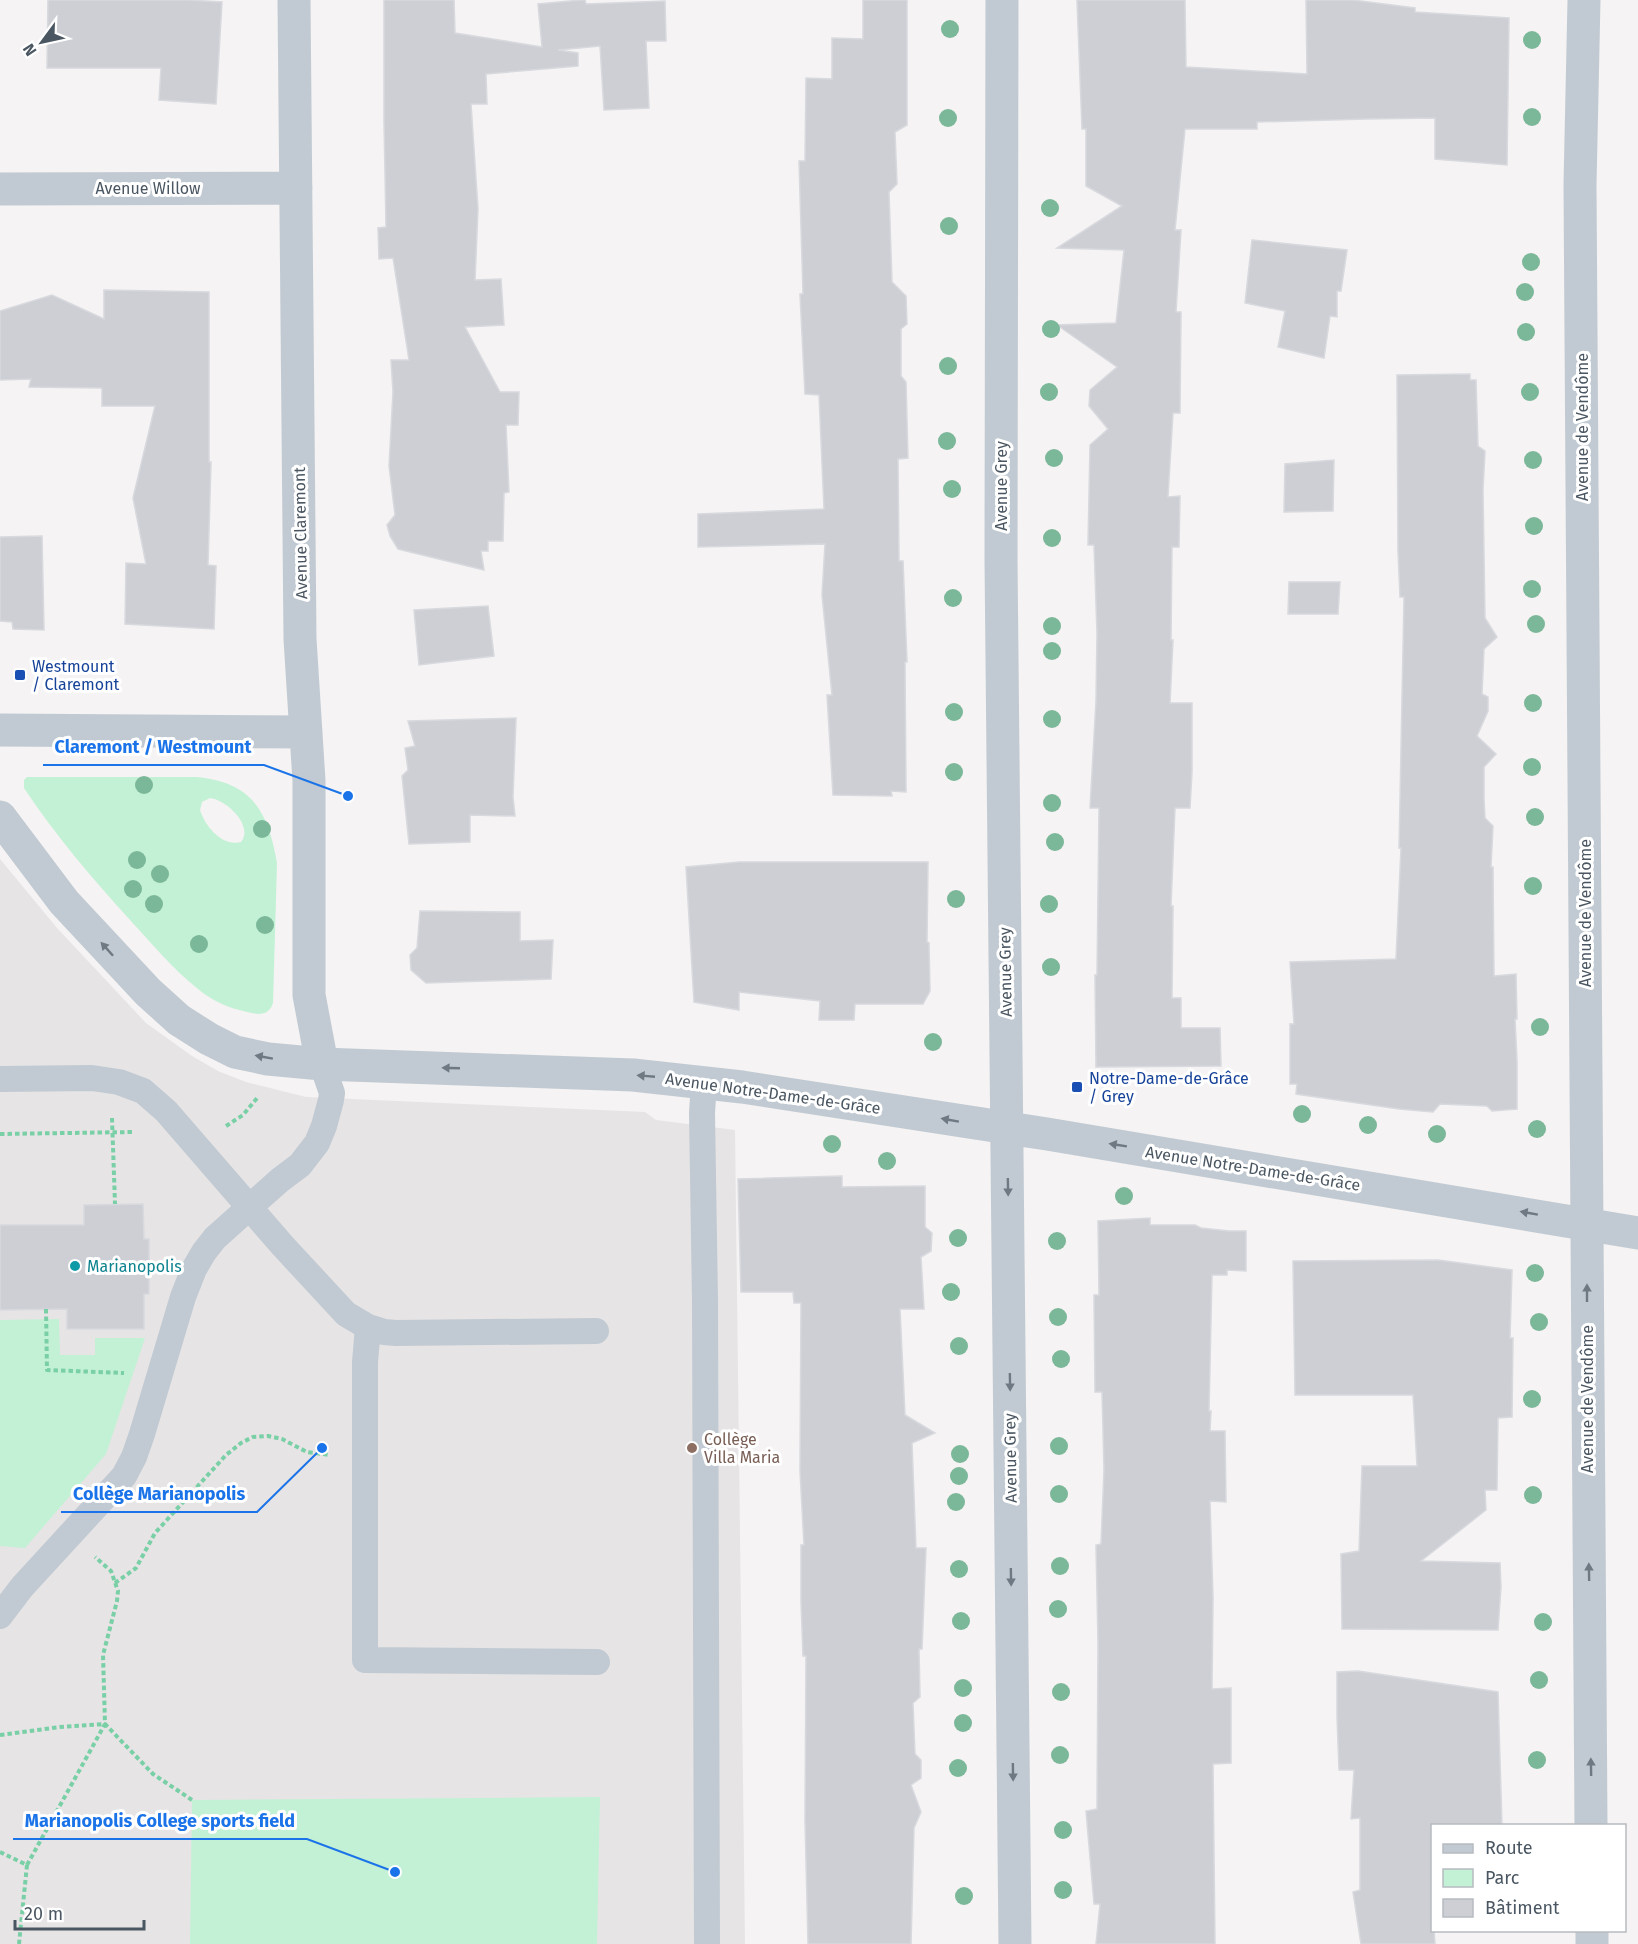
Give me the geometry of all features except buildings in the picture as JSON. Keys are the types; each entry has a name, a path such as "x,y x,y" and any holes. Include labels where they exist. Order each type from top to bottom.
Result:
{"street":[{"name":"Avenue Claremont","path":"294,0 300,639 309,781 309,995 322,1064"},
{"name":"Avenue Grey","path":"1002,0 1001,561 1015,1944"},
{"name":"Avenue de Vendôme","path":"1584,0 1580,197 1591,1824"},
{"name":"Avenue Willow","path":"0,189 296,188"},
{"path":"0,730 306,732"},
{"name":"Avenue Notre-Dame-de-Grâce","path":"0,817 64,902 148,992 179,1020 235,1052 268,1059 322,1064 633,1075 704,1082 1008,1128 1638,1233"}],"lane":[{"path":"0,1616 22,1587 124,1476 142,1434 183,1297 194,1269 214,1238 300,1165 317,1143 332,1094 322,1064"},
{"path":"0,1079 92,1078 119,1082 143,1091 166,1111 283,1246 346,1314 368,1327 396,1333 596,1331"},
{"path":"704,1082 702,1113 705,1301 706,1944"},
{"path":"368,1327 364,1362 366,1660 597,1662"}],"path":[{"path":"224,1127 254,1105 262,1089"},
{"path":"113,1132 115,1204"},
{"path":"0,1134 141,1132"},
{"path":"46,1309 47,1370 127,1373"},
{"path":"115,1583 136,1568 155,1533 226,1455 241,1443 253,1437 268,1436 282,1439 307,1452 338,1455"},
{"path":"19,1944 27,1865 105,1724 103,1655 118,1591 111,1571"},
{"path":"0,1735 105,1724 153,1774 192,1800"},
{"path":"0,1852 27,1865"}],"shaded area":[{"path":"0,859 57,928 146,1023 192,1056 218,1071 246,1082 306,1097 645,1112 656,1120 735,1130 745,1944 0,1944"}],"green space":[{"path":"27,777 196,777 231,785 254,802 268,828 277,863 273,1003 269,1010 263,1014 255,1014 227,1006 203,993 180,973 74,856 24,788 24,780","holes":["210,798 217,800 237,815 244,829 241,842 234,843 221,838 206,822 200,810 202,802"]},
{"path":"59,1319 60,1355 95,1355 95,1338 145,1338 106,1454 25,1548 0,1546 0,1320"},
{"path":"600,1797 597,1944 190,1944 192,1800"}],"place":[{"name":"Westmount / Claremont","path":"20,675"},
{"name":"Claremont / Westmount","path":"348,796"},
{"name":"Notre-Dame-de-Grâce / Grey","path":"1077,1087"},
{"name":"Marianopolis","path":"75,1266"},
{"name":"Collège Marianopolis","path":"322,1448"},
{"name":"Collège Villa Maria","path":"692,1448"},
{"name":"Marianopolis College sports field","path":"395,1872"}]}
